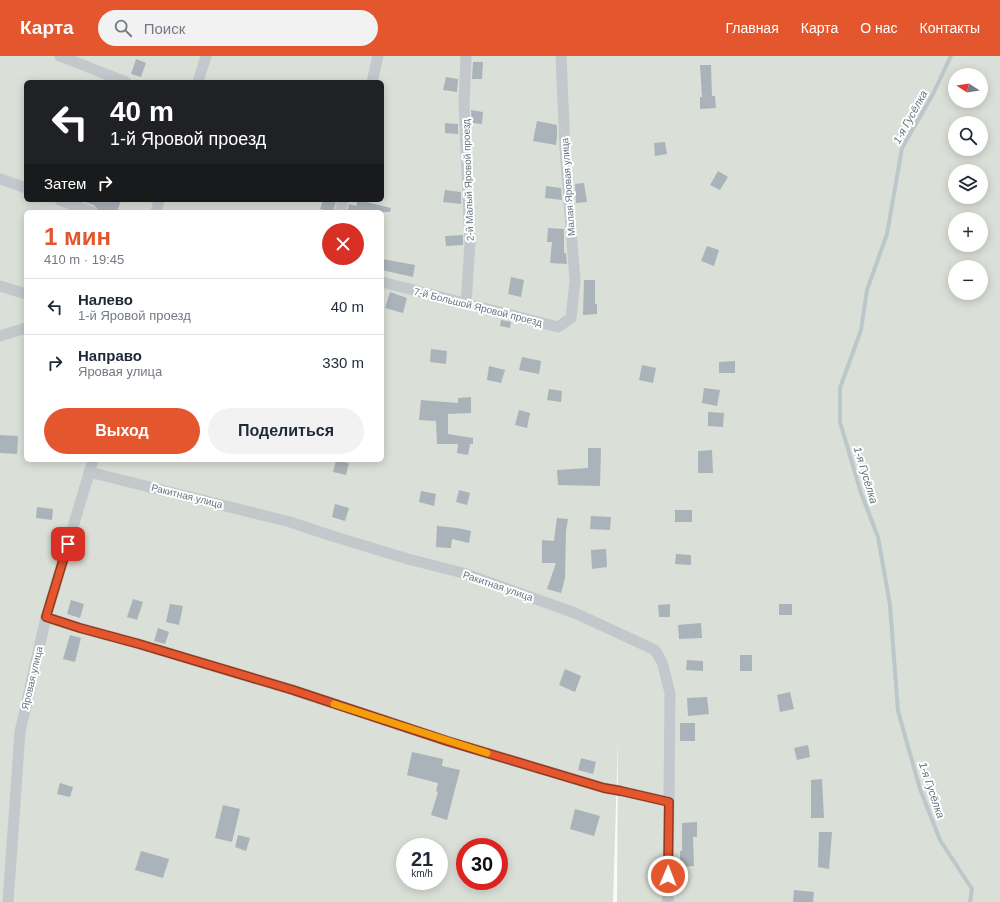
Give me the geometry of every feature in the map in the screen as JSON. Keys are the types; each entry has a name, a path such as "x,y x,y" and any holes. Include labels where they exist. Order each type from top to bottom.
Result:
{"street":[{"path":"60,56 121,80"},
{"path":"199,80 206,56"},
{"path":"372,80 378,56"},
{"name":"2-й Малый Яровой проезд","path":"466,56 464,104 470,243 466,304"},
{"name":"Малая Яровая улица","path":"561,56 565,149 575,281 571,318"},
{"path":"0,179 24,187"},
{"path":"65,202 87,210"},
{"name":"7-й Большой Яровой проезд","path":"384,283 558,327 571,318"},
{"path":"0,286 24,293"},
{"path":"0,336 24,329"},
{"name":"Яровая улица","path":"8,902 20,732 46,617 92,462"},
{"name":"Ракитная улица","path":"89,472 290,522 408,559 463,573 575,613 655,650 662,662 670,693 668,902"},
{"path":"46,617 293,690 447,741 604,788 669,802"}],"shaded area":[{"path":"0,56 1000,56 1000,902 617,902 618,738 613,902 0,902"}],"building":[{"path":"136,59 146,63 141,77 131,74"},
{"path":"473,62 483,62 482,79 472,79"},
{"path":"700,65 711,65 712,96 715,96 716,108 700,109 700,97 702,97"},
{"path":"446,77 458,79 457,92 443,90"},
{"path":"471,110 483,112 482,124 472,123"},
{"path":"537,121 557,125 556,145 533,141"},
{"path":"445,123 458,124 458,134 445,133"},
{"path":"665,142 667,154 655,156 654,143"},
{"path":"718,171 728,177 720,190 710,185"},
{"path":"584,183 587,202 576,203 575,184"},
{"path":"546,186 561,188 562,200 545,198"},
{"path":"445,190 461,192 461,204 443,202"},
{"path":"86,202 120,202 118,210 98,210 94,205"},
{"path":"322,202 336,202 334,210 320,209"},
{"path":"357,202 366,202 391,208 390,212 384,212 384,210 348,210 349,204 356,206"},
{"path":"548,228 564,229 564,253 566,253 567,264 550,263 552,242 547,242"},
{"path":"463,235 463,245 446,246 445,236"},
{"path":"707,246 719,250 714,266 701,261"},
{"path":"384,259 415,265 413,277 384,270"},
{"path":"511,277 524,280 521,297 508,294"},
{"path":"584,280 595,280 595,304 597,304 597,314 583,315"},
{"path":"390,292 407,298 403,313 385,308"},
{"path":"501,320 511,322 510,328 500,326"},
{"path":"431,349 447,351 446,364 430,362"},
{"path":"522,357 541,361 539,374 519,370"},
{"path":"735,361 735,373 719,373 719,362"},
{"path":"642,365 656,368 653,383 639,380"},
{"path":"489,366 505,370 501,383 487,380"},
{"path":"704,388 720,390 717,406 702,403"},
{"path":"549,389 562,391 561,402 547,400"},
{"path":"471,397 471,413 448,414 448,434 473,438 473,444 470,444 468,455 457,453 458,444 437,444 436,421 419,420 421,400 458,403 458,398"},
{"path":"519,410 530,413 527,428 515,425"},
{"path":"708,412 724,413 723,427 708,426"},
{"path":"0,435 18,436 17,454 0,453"},
{"path":"588,448 601,448 600,486 558,485 557,470 588,468"},
{"path":"712,450 713,473 698,473 698,451"},
{"path":"336,462 349,463 346,475 333,472"},
{"path":"459,490 470,493 467,505 456,502"},
{"path":"421,491 436,494 434,506 419,502"},
{"path":"335,504 349,508 345,521 332,517"},
{"path":"37,507 53,509 52,520 36,518"},
{"path":"675,510 692,510 692,522 675,522"},
{"path":"591,516 611,517 610,530 590,529"},
{"path":"557,518 568,519 566,531 565,578 561,593 547,589 556,563 542,563 542,540 554,541"},
{"path":"437,526 471,531 469,543 452,539 451,548 436,547"},
{"path":"606,549 607,567 592,569 591,550"},
{"path":"676,554 691,555 691,565 675,564"},
{"path":"133,599 143,602 137,620 127,617"},
{"path":"71,600 84,604 80,618 67,614"},
{"path":"170,604 183,606 179,625 166,622"},
{"path":"670,604 670,617 659,617 658,605"},
{"path":"779,604 792,604 792,615 779,615"},
{"path":"701,623 702,638 679,639 678,625"},
{"path":"158,628 169,632 165,644 154,641"},
{"path":"70,635 81,638 75,662 63,659"},
{"path":"740,655 752,655 752,671 740,671"},
{"path":"687,660 703,661 703,671 686,670"},
{"path":"565,669 581,676 575,692 559,685"},
{"path":"790,692 794,709 780,712 777,695"},
{"path":"707,697 709,714 688,716 687,698"},
{"path":"680,723 695,723 695,741 680,741"},
{"path":"808,745 810,757 797,760 794,748"},
{"path":"412,752 443,759 442,766 460,770 447,820 431,815 438,792 436,791 438,783 407,775"},
{"path":"581,758 596,762 593,774 578,770"},
{"path":"822,779 824,818 811,818 811,780"},
{"path":"60,783 73,787 70,797 57,794"},
{"path":"223,805 240,809 232,842 215,838"},
{"path":"575,809 600,816 594,836 570,829"},
{"path":"697,822 697,837 693,837 694,866 680,867 680,851 682,851 682,823"},
{"path":"819,832 832,832 829,869 818,867"},
{"path":"238,835 250,838 246,851 235,847"},
{"path":"141,851 169,859 163,878 135,870"},
{"path":"794,890 814,892 813,902 793,902"}],"waterway":[{"name":"1-я Гусёлка","path":"951,56 933,94 902,148 887,234 867,290 861,330 840,388 840,422 861,493 878,537 890,605 898,711 920,789 940,840 972,889 970,902"}],"slow traffic":[{"path":"334,704 487,753"}],"route":[{"path":"68,544 46,617 293,690 447,741 604,788 669,802 668,876"}]}
